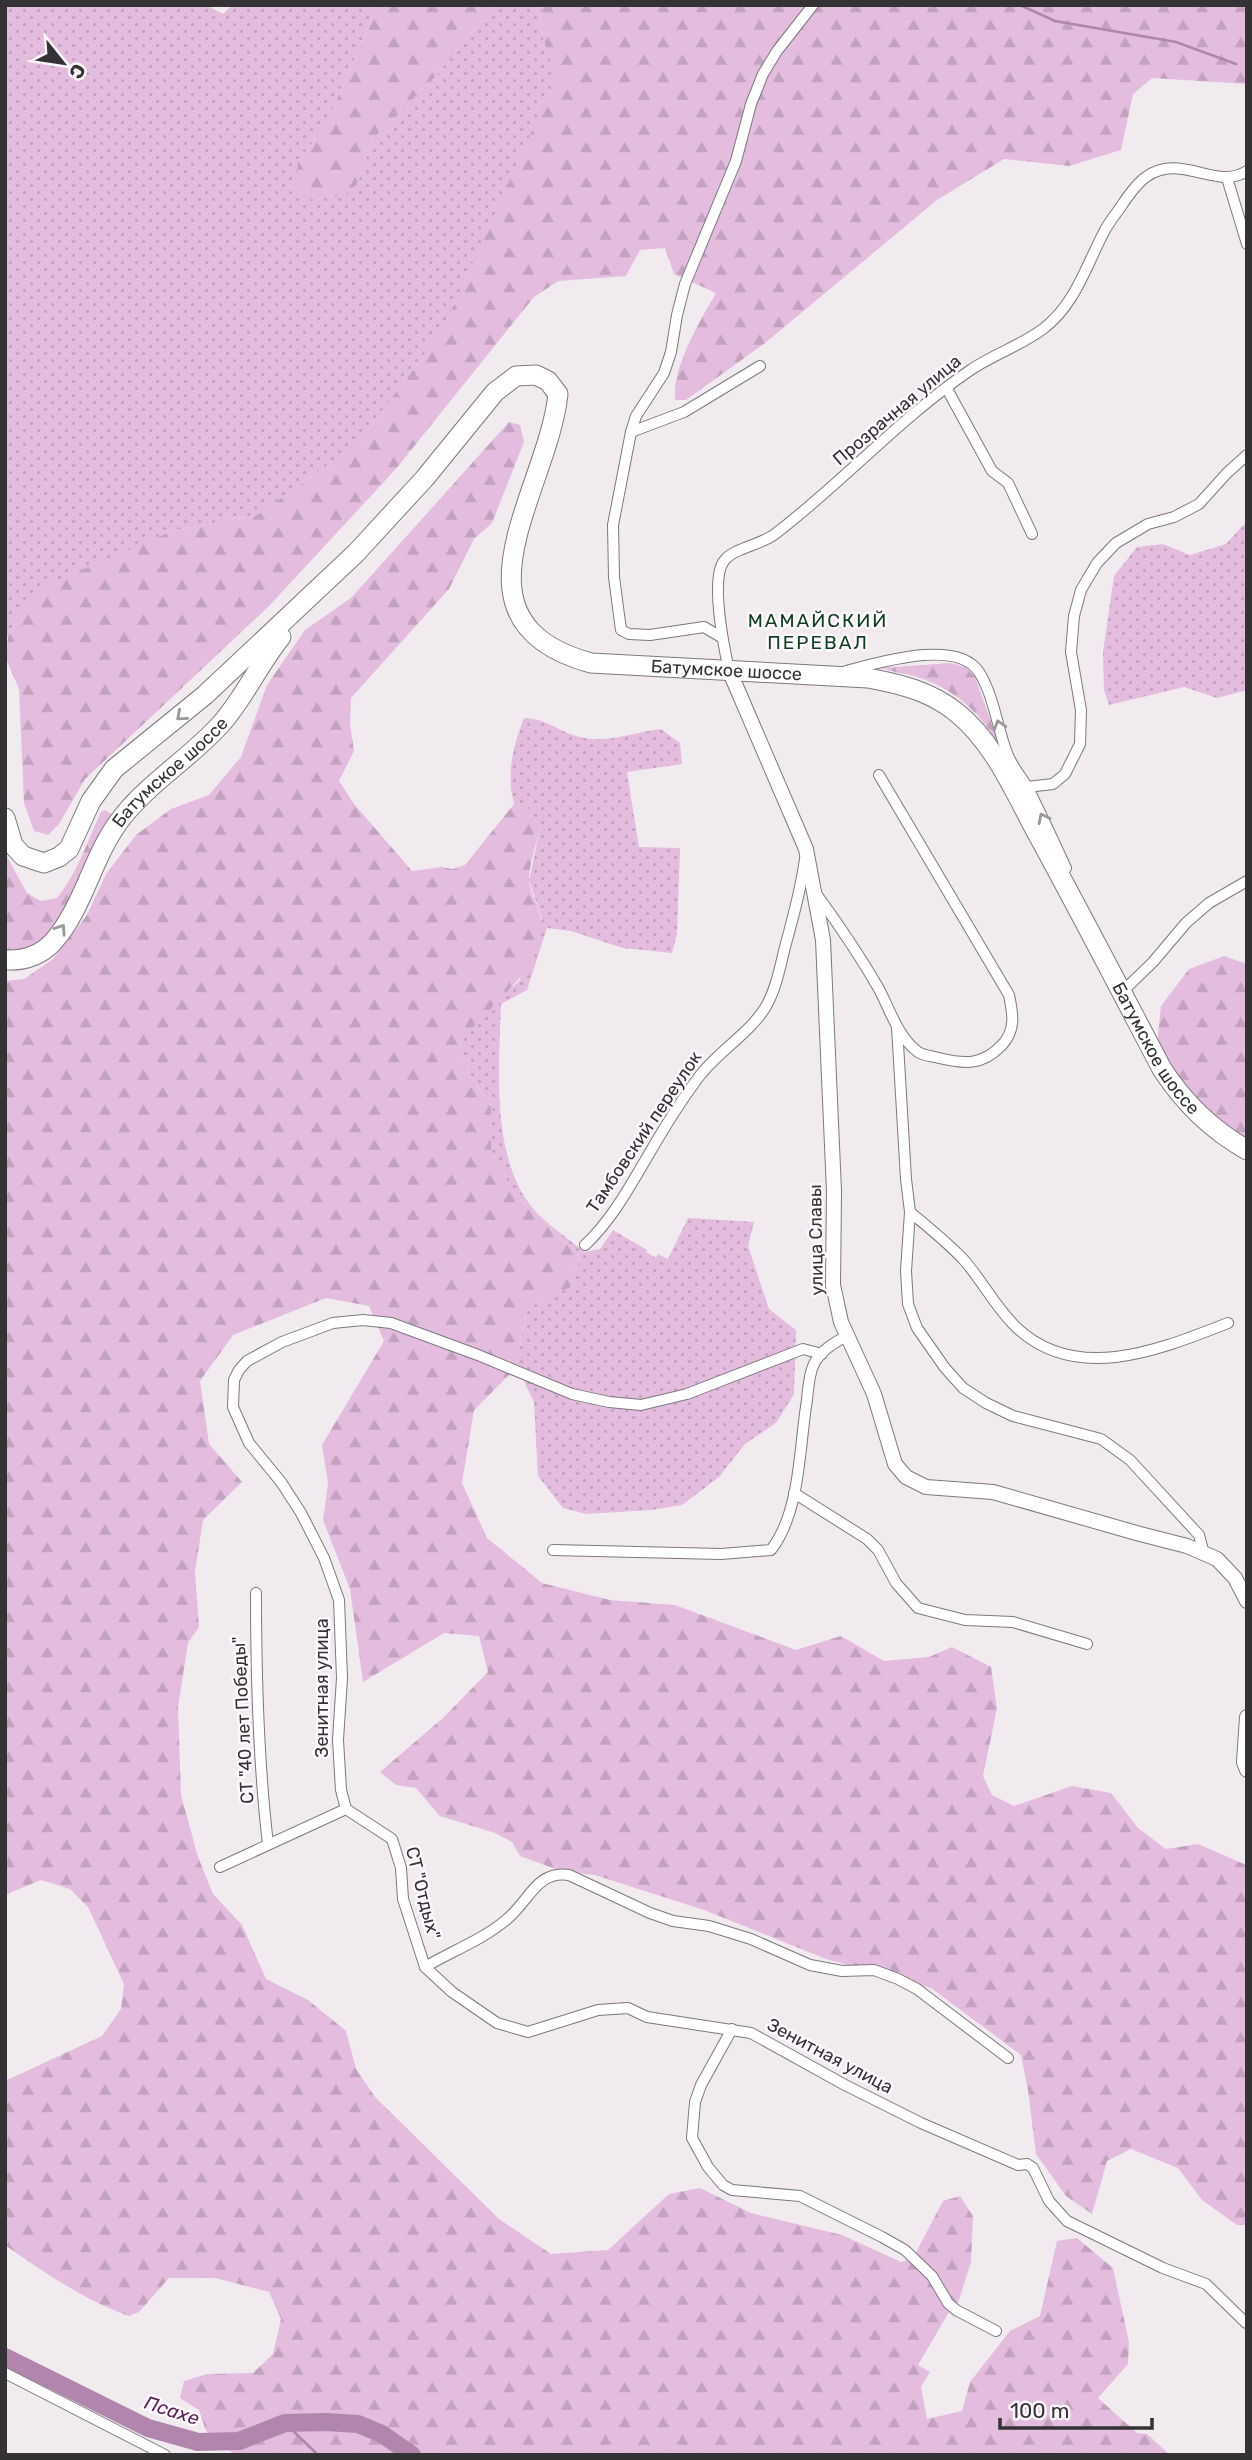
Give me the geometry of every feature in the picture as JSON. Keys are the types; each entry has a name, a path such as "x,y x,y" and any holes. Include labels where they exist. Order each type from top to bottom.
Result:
{"highway":[{"name":"Батумское шоссе","path":"5,960 20,961 35,956 52,942 80,898 119,821 208,737 232,710 264,657 338,570 425,478 495,392 516,376 536,374 548,381 558,394 555,419 518,531 512,561 510,578 514,599 526,627 547,647 591,663 868,678 929,694 956,712 995,756 1162,1069 1177,1092 1226,1139 1247,1150"},
{"name":"Батумское шоссе","path":"5,818 13,845 23,856 44,863 59,858 69,849 91,801 114,769 173,723 338,570"},
{"path":"214,686 224,686 231,692 232,710"}],"street":[{"path":"721,637 704,627 650,635 629,634 621,630 614,577 613,525 636,416 664,373 685,284 736,161 751,104 763,74 777,51 813,5"},
{"name":"Прозрачная улица","path":"729,670 721,637 718,583 721,564 729,555 772,537 884,439 970,370 1042,330 1060,314 1079,285 1105,230 1130,192 1146,176 1171,167 1227,178"},
{"path":"1247,171 1227,178 1247,244"},
{"path":"631,432 684,412 760,366"},
{"path":"947,389 992,471 1008,483 1032,534"},
{"path":"1027,787 1053,784 1065,774 1080,744 1081,709 1071,652 1074,616 1081,590 1097,563 1116,543 1148,524 1174,517 1199,504 1227,473 1247,456"},
{"path":"827,676 897,659 927,655 954,656 964,659 977,669 984,681 1007,754 1027,787 1074,884 1074,890 1070,894"},
{"name":"улица Славы","path":"729,670 806,849 817,895 823,940 830,1051 834,1284 837,1307 846,1336 874,1394 895,1464 911,1481 926,1487 993,1492 1187,1546 1217,1559 1243,1585 1247,1601"},
{"path":"817,895 879,990 897,1027 918,1051 960,1064 982,1061 1001,1046 1012,1030 1013,1013 1009,995 880,775"},
{"name":"Тамбовский переулок","path":"585,1245 631,1188 667,1123 697,1079 713,1058 753,1023 765,1007 776,983 801,887 806,849"},
{"path":"1122,992 1153,962 1186,923 1209,903 1247,881"},
{"path":"897,1027 906,1179 911,1212 906,1271 908,1304 917,1328 945,1368 963,1388 986,1403 1013,1416 1101,1439 1130,1460 1199,1535 1204,1554"},
{"path":"911,1212 962,1258 1014,1325 1031,1340 1052,1351 1079,1358 1115,1358 1167,1346 1228,1323"},
{"name":"Зенитная улица","path":"346,1809 341,1790 338,1741 342,1678 339,1600 324,1558 301,1513 281,1482 249,1443 233,1407 234,1380 247,1361 282,1342 333,1323 363,1320 391,1323 572,1394 641,1405 687,1394 803,1349 821,1354"},
{"path":"553,1550 721,1554 771,1550 780,1535 794,1493 813,1364 821,1354 846,1336"},
{"path":"794,1493 867,1539 878,1550 896,1583 918,1608 965,1620 1013,1622 1087,1644"},
{"name":"СТ \"40 лет Победы\"","path":"256,1593 260,1777 268,1844"},
{"path":"1247,1717 1244,1750 1247,1770"},
{"path":"220,1867 346,1809"},
{"name":"СТ \"Отдых\"","path":"346,1809 392,1839 401,1868 403,1899 425,1967"},
{"path":"425,1967 488,1933 508,1919 547,1876 556,1873 569,1875 650,1913 673,1921 709,1926 751,1939 810,1965 842,1970 874,1970 898,1979 917,1989 1008,2058"},
{"name":"Зенитная улица","path":"425,1967 452,1992 497,2023 528,2032 598,2010 628,2008 647,2017 751,2034 921,2123 1018,2165 1024,2164 1033,2168 1049,2201 1066,2221 1163,2268 1206,2284 1246,2323"},
{"path":"732,2029 701,2085 695,2102 692,2138 708,2167 723,2185 732,2190 800,2196 882,2237 905,2250 932,2276 948,2303 956,2310 996,2331"},
{"path":"5,2373 165,2455"}],"green space":[{"path":"5,5 206,5 223,14 232,5 375,5 368,28 326,124 298,162 357,184 373,139 432,80 494,5 544,5 539,26 557,77 443,329 357,445 257,515 175,530 19,612 8,637 5,635"},
{"path":"375,5 494,5 432,80 373,139 357,184 343,196 302,200 295,189 298,162 326,124 368,28"},
{"path":"544,5 1247,5 1247,84 1152,78 1133,94 1121,150 1069,166 1004,159 937,200 765,343 686,400 675,400 678,373 688,345 716,293 674,274 665,248 640,250 626,276 558,281 534,297 395,470 269,606 85,779 59,824 48,835 34,831 24,803 19,689 6,659 8,637 19,612 54,582 175,530 257,515 357,445 443,329 556,77 539,26"},
{"path":"509,422 520,425 524,442 492,523 474,539 449,589 351,698 350,724 354,751 339,781 354,804 412,871 441,867 453,869 465,865 514,804 527,805 540,828 529,876 542,926 536,950 518,979 460,1044 469,1074 491,1107 491,1150 513,1192 580,1257 571,1287 537,1303 527,1312 517,1367 474,1410 462,1483 487,1538 542,1583 610,1600 675,1605 796,1650 841,1636 884,1661 929,1657 952,1647 991,1667 997,1708 983,1776 992,1795 1014,1806 1072,1786 1111,1793 1138,1828 1166,1849 1198,1844 1244,1864 1247,1868 1247,2225 1237,2225 1202,2200 1178,2168 1131,2149 1107,2161 1092,2214 1066,2196 1036,2154 1021,2055 931,1988 826,1959 704,1910 595,1875 561,1871 520,1856 512,1842 495,1833 440,1816 416,1788 396,1785 380,1772 444,1717 488,1672 479,1636 444,1633 363,1682 350,1589 323,1520 328,1483 322,1445 384,1341 369,1306 326,1298 233,1335 200,1381 209,1444 242,1482 203,1520 195,1572 199,1627 188,1643 178,1707 181,1795 198,1857 213,1894 242,1925 266,1979 308,2000 346,2031 356,2069 375,2097 499,2219 551,2254 608,2250 669,2194 700,2188 751,2213 842,2235 901,2262 913,2258 943,2201 960,2196 973,2216 971,2262 958,2303 949,2312 918,2365 930,2372 921,2387 927,2419 962,2411 970,2382 1010,2331 1040,2316 1057,2241 1077,2238 1113,2268 1129,2342 1128,2364 1098,2398 1137,2433 1147,2434 1170,2455 235,2455 206,2431 199,2410 180,2398 184,2381 207,2374 253,2373 273,2354 281,2319 269,2292 215,2278 169,2278 139,2312 129,2316 80,2294 5,2245 5,2081 102,2036 121,2009 124,1984 88,1907 70,1889 41,1880 5,1895 5,981 24,979 53,959 87,915 106,874 136,835 171,809 209,795 241,757 267,685 305,630 351,598"},
{"path":"1247,521 1247,690 1217,698 1184,687 1109,705 1104,690 1103,652 1114,576 1137,547 1163,544 1190,555 1226,544"},
{"path":"950,663 966,667 975,677 1001,750 986,725 954,695 928,681 882,668"},
{"path":"524,718 590,739 661,729 680,743 682,764 627,772 639,847 680,848 677,934 672,953 623,948 571,931 547,928 527,990 501,1004 499,1084 504,1140 510,1166 521,1190 541,1217 585,1252 600,1249 613,1230 656,1258 658,1254 668,1259 688,1218 754,1222 748,1246 769,1309 796,1330 794,1394 776,1423 745,1444 719,1477 682,1505 586,1514 563,1508 538,1476 534,1402 517,1367 523,1325 527,1312 536,1303 571,1287 580,1257 513,1192 491,1150 491,1107 469,1074 460,1044 473,1024 519,981 542,919 529,881 540,828 527,806 514,804 511,782 514,750"},
{"path":"105,810 113,815 55,930 27,953 5,953 5,853 27,893 41,901 57,898 76,867 101,812"},
{"path":"1224,956 1247,964 1247,1140 1234,1134 1188,1095 1157,1044 1161,1006 1189,969"}],"waterway":[{"path":"1020,5 1055,21 1176,42 1236,64"},
{"name":"Псахе","path":"5,2357 148,2428 198,2442 239,2441 285,2423 326,2422 358,2424 382,2434 412,2455"},
{"path":"285,2423 318,2455"}],"district":[{"name":"МАМАЙСКИЙ ПЕРЕВАЛ","path":"818,631"}]}
